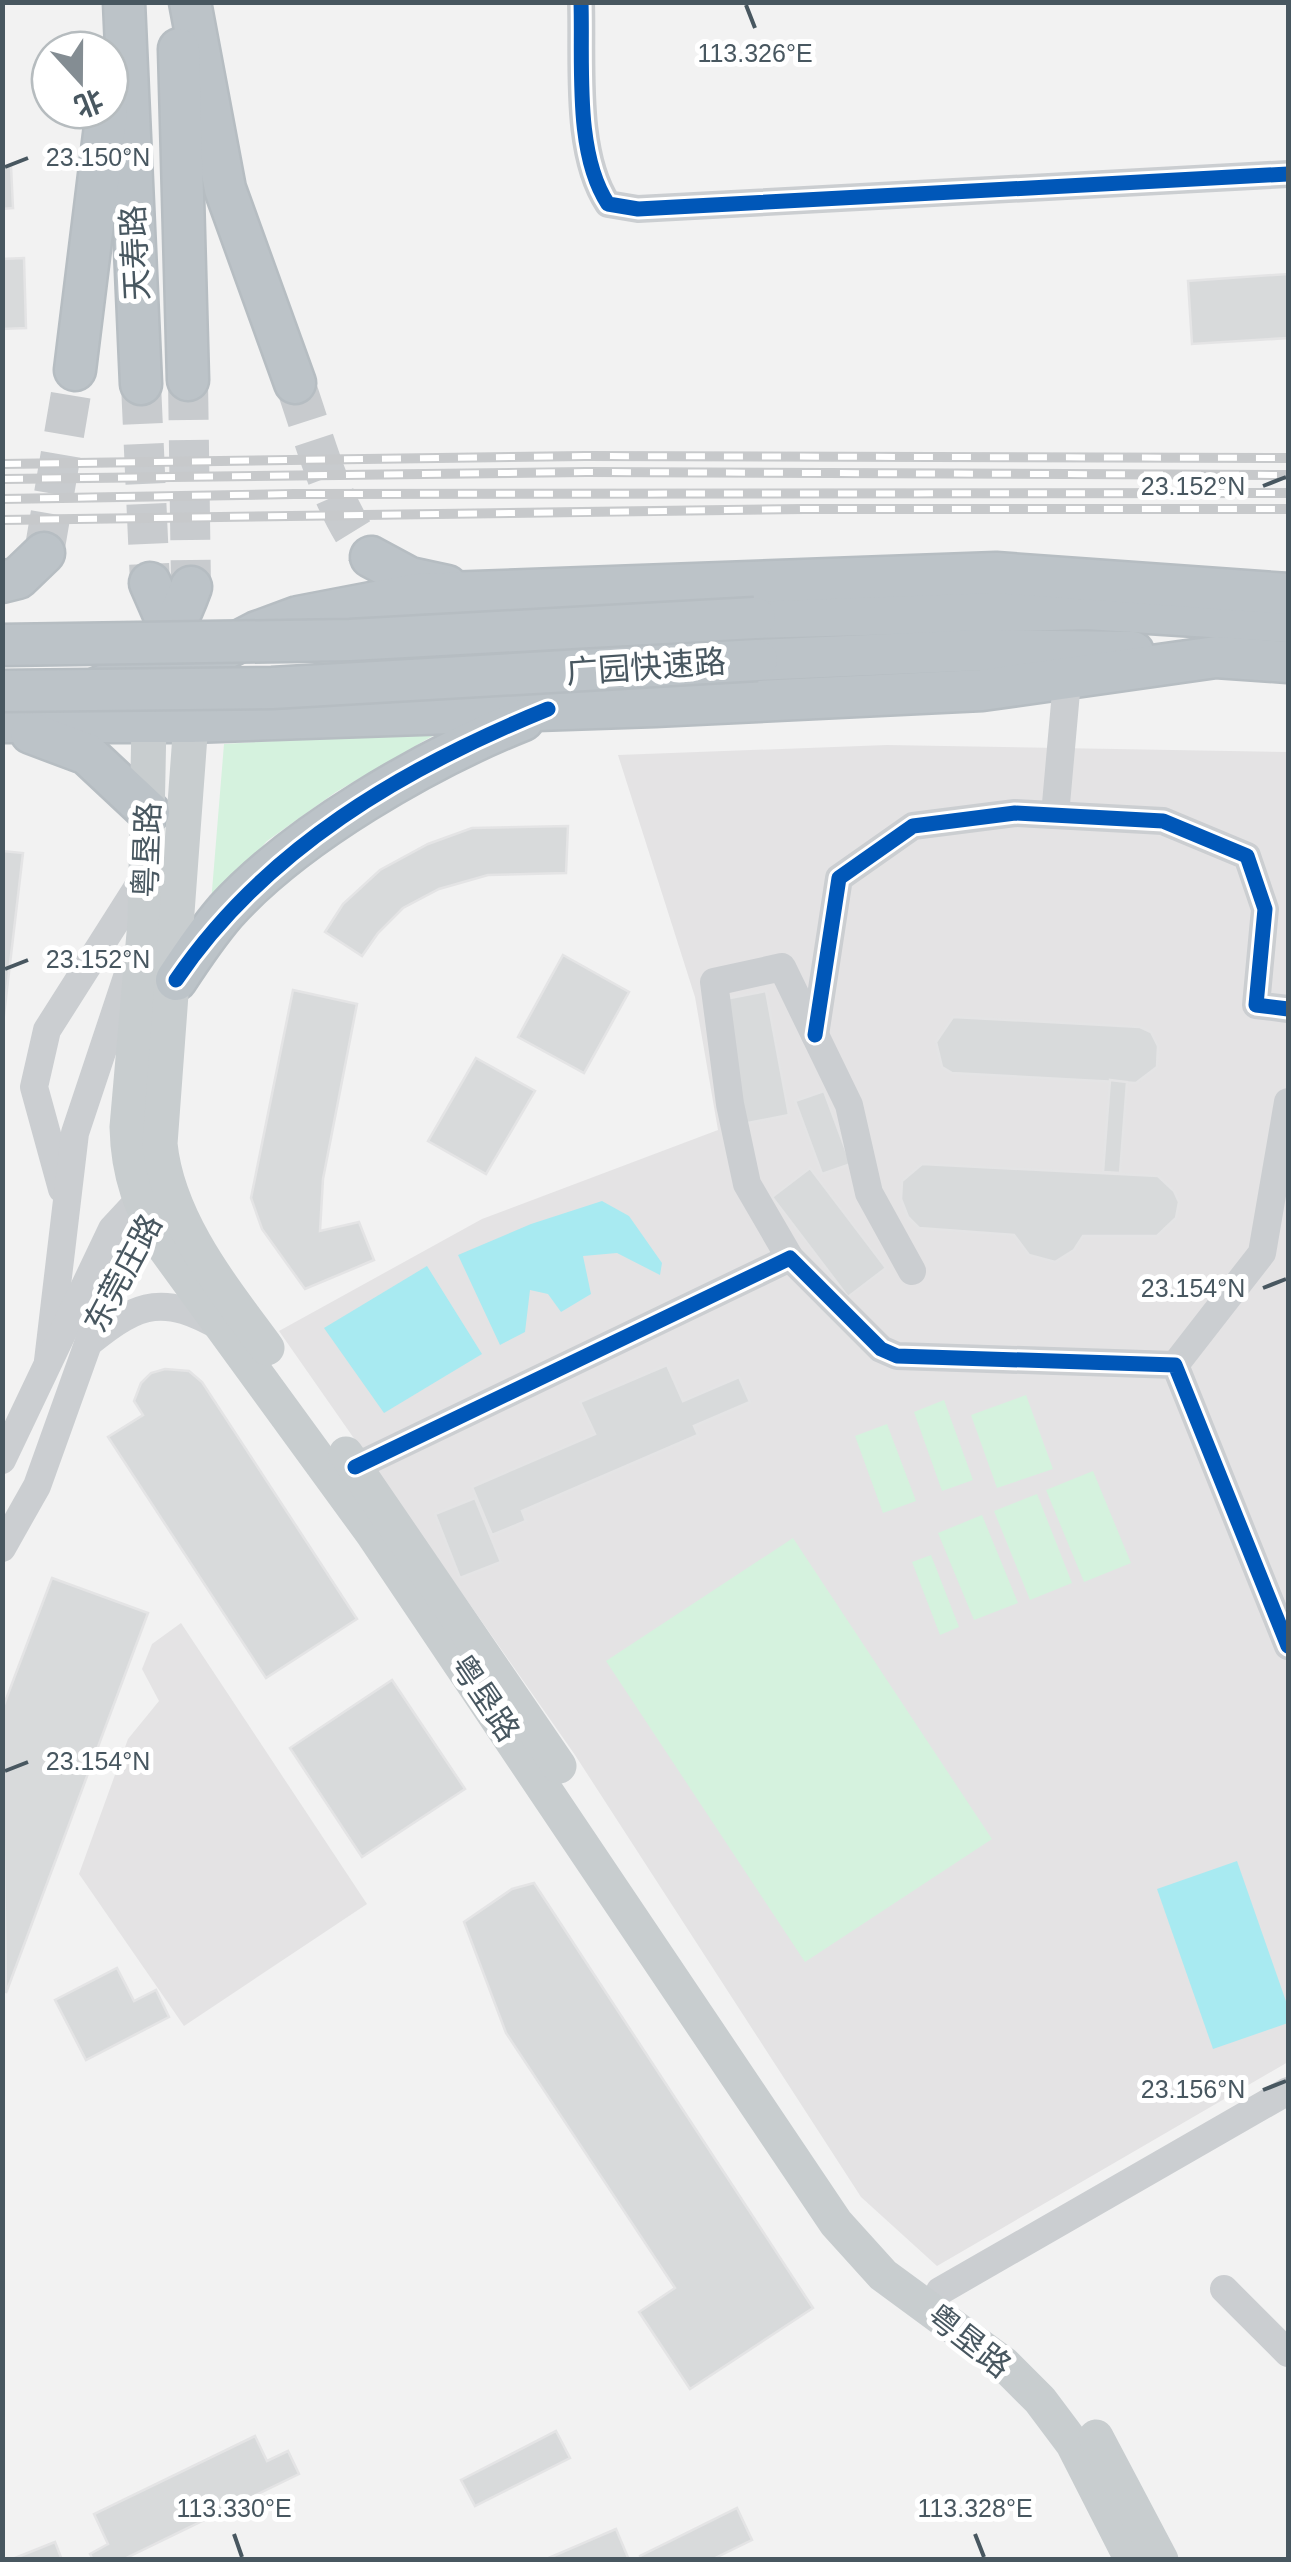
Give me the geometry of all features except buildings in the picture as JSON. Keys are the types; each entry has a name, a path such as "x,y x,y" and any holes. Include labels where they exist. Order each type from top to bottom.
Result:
{"highway":[{"path":"114,30 116,2"},
{"name":"天寿路","path":"124,2 141,384"},
{"name":"天寿路","path":"178,2 188,380"},
{"path":"190,2 225,190 294,383"},
{"path":"75,370 105,130"},
{"path":"2,582 18,578 44,553"},
{"path":"371,558 410,578 470,592"},
{"path":"2,722 72,699 171,654 298,617 418,594 996,573 1288,594"},
{"path":"150,583 191,722"},
{"path":"149,722 191,587"},
{"path":"463,713 438,690 429,672 427,644 436,622 470,592"},
{"name":"广园快速路","path":"2,646 332,640 755,618 1046,609 1288,622"},
{"name":"广园快速路","path":"2,691 290,688 982,650 1216,658"},
{"path":"171,654 240,698 302,718"},
{"path":"2,722 191,722 982,690 1216,658 1288,662"},
{"path":"176,980 226,911 270,870 393,785 449,753 548,710"},
{"path":"2,722 78,749 115,775 149,812"}],"main road":[{"name":"粤垦路","path":"149,722 146,922 127,1127 128,1160 223,1328 373,1534 836,2223 882,2275 1004,2364 1040,2400 1073,2444 1132,2560"},
{"name":"粤垦路","path":"152,1204 176,980 191,722"},
{"name":"粤垦路","path":"152,1204 187,1230 248,1323 355,1467 497,1671 846,2200 884,2245 1026,2354 1062,2390 1092,2429 1161,2560"}],"street":[{"path":"581,2 588,157 597,187 608,204 638,209 1288,174"},
{"path":"1055,815 1067,680"},
{"path":"815,1035 839,878 913,826 1015,813 1164,821 1247,856 1264,909 1256,1005 1288,1010"},
{"path":"64,1196 34,1087 47,1030 146,874"},
{"path":"48,1361 64,1196 92,1072 146,922"},
{"path":"912,1272 869,1193 849,1105 782,968 714,982 730,1104 747,1184 790,1258 881,1349 897,1356 1176,1365"},
{"path":"1176,1365 1262,1253 1283,1167 1288,1102"},
{"name":"东莞庄路","path":"2,1548 38,1486 86,1345 152,1204"},
{"name":"东莞庄路","path":"2,1460 112,1229 152,1204"},
{"path":"355,1467 790,1258"},
{"path":"86,1345 124,1314 155,1305 190,1312 223,1328"},
{"path":"1176,1365 1288,1646"},
{"path":"940,2291 1288,2091"},
{"path":"1224,2289 1288,2353"}],"shaded area":[{"path":"887,745 1288,752 1288,2062 937,2266 861,2197 575,1755 279,1331 482,1219 718,1130 695,997 618,755"},
{"path":"181,1623 367,1904 184,2026 79,1874 128,1739 159,1701 142,1669 152,1644"}],"green space":[{"path":"441,731 336,792 267,841 211,903 224,744"},
{"path":"1026,1395 1053,1469 997,1488 971,1415"},
{"path":"944,1400 973,1480 942,1491 914,1412"},
{"path":"887,1424 916,1501 883,1513 855,1436"},
{"path":"1093,1471 1131,1563 1084,1582 1046,1490"},
{"path":"1037,1494 1072,1583 1030,1600 994,1511"},
{"path":"982,1515 1018,1603 974,1620 938,1533"},
{"path":"793,1538 992,1839 805,1962 606,1661"},
{"path":"931,1555 959,1627 940,1635 912,1562"}],"water":[{"path":"602,1201 629,1216 662,1263 660,1275 617,1253 583,1256 591,1294 561,1312 548,1294 530,1290 525,1332 500,1345 458,1255 531,1224"},
{"path":"427,1266 482,1354 384,1413 324,1328"},
{"path":"1237,1861 1288,2007 1288,2023 1213,2049 1157,1889"}],"tunnel":[{"path":"44,553 75,370"},
{"path":"188,380 191,587"},
{"path":"295,383 335,496 371,557"},
{"path":"141,384 150,583"}],"railway":[{"path":"2,464 585,456 1288,458"},
{"path":"4,479 586,472 1288,475"},
{"path":"2,499 294,494 1288,493"},
{"path":"2,520 804,509 1288,509"}],"cycle path":[{"path":"581,2 585,134 597,183 608,204 638,209 1288,174"},
{"path":"176,980 251,891 341,818 441,758 548,709"},
{"path":"815,1035 839,878 913,826 1015,813 1163,821 1247,856 1265,909 1256,1005 1288,1009"},
{"path":"355,1467 790,1258 881,1349 897,1356 1175,1365 1288,1646"}]}
